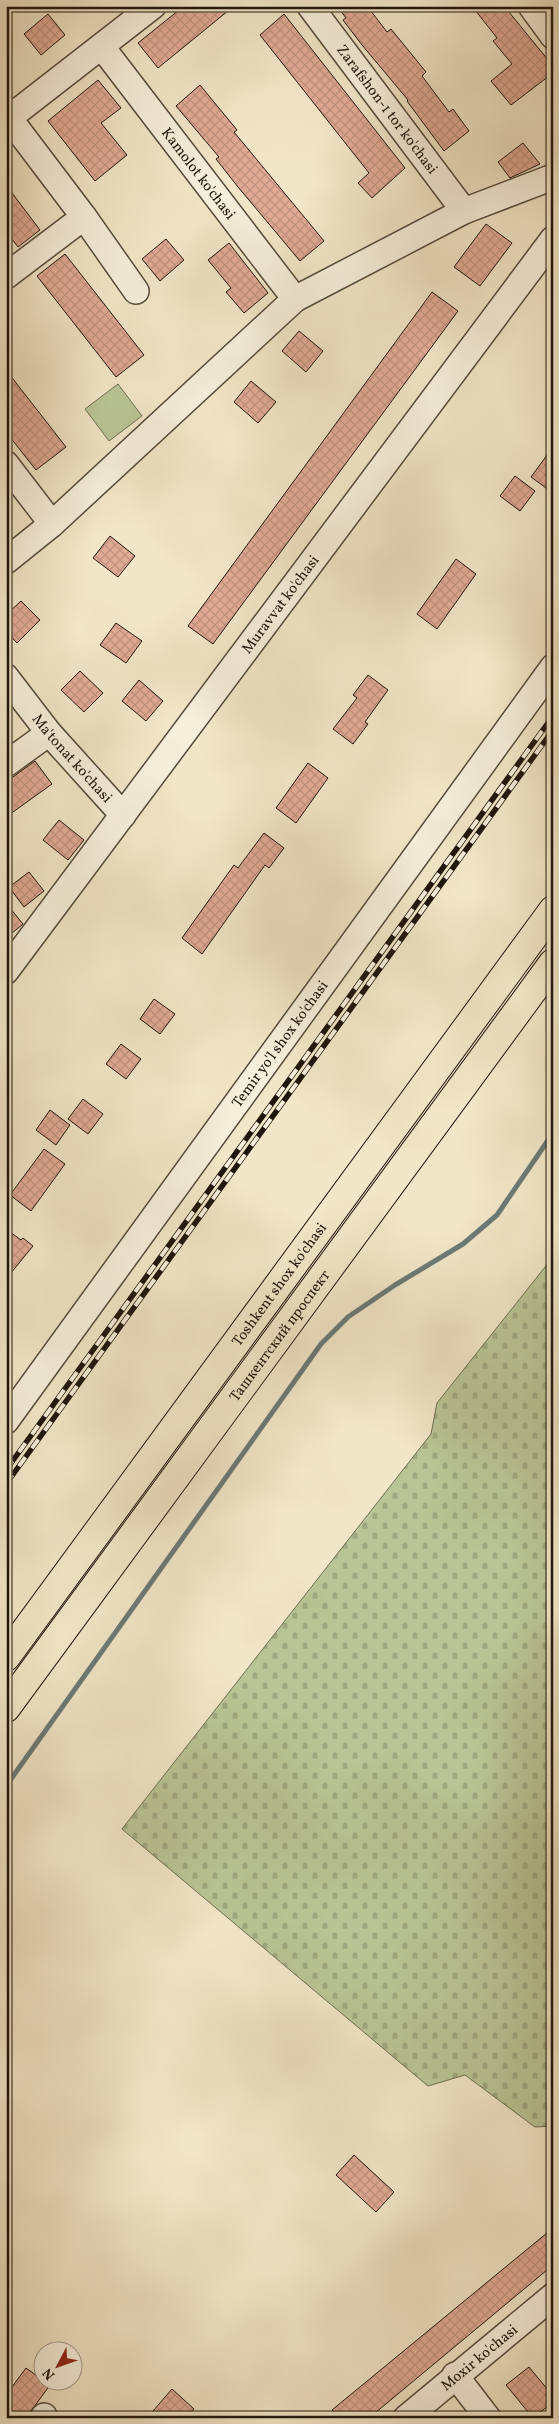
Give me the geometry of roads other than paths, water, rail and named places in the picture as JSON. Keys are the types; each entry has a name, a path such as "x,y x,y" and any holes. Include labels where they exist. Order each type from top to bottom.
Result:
{"highway":[{"name":"Toshkent shox ko'chasi","path":"6,1657 553,910"},
{"name":"Ташкентский проспект","path":"6,1708 553,963"}],"street":[{"name":"Zarafshon-1 tor ko'chasi","path":"310,6 464,211"},
{"path":"531,6 553,36"},
{"path":"136,291 84,217 8,116 102,47 144,9"},
{"name":"Kamolot ko'chasi","path":"102,47 295,299"},
{"path":"6,561 52,524 295,299 464,211 553,177"},
{"path":"6,276 84,217"},
{"name":"Muravvat ko'chasi","path":"6,971 553,239"},
{"path":"6,464 52,524"},
{"name":"Temir yo'l shox ko'chasi","path":"6,1421 553,667"},
{"name":"Ma'tonat ko'chasi","path":"6,676 49,733 123,816"},
{"path":"6,764 49,733"},
{"name":"Moxir ko'chasi","path":"406,2418 553,2296"},
{"path":"455,2376 488,2418"}],"waterway":[{"path":"6,1786 321,1344 348,1317 395,1285 463,1244 497,1215 553,1133"}],"railway":[{"path":"6,1470 553,716"},
{"path":"6,1484 553,730"}]}
